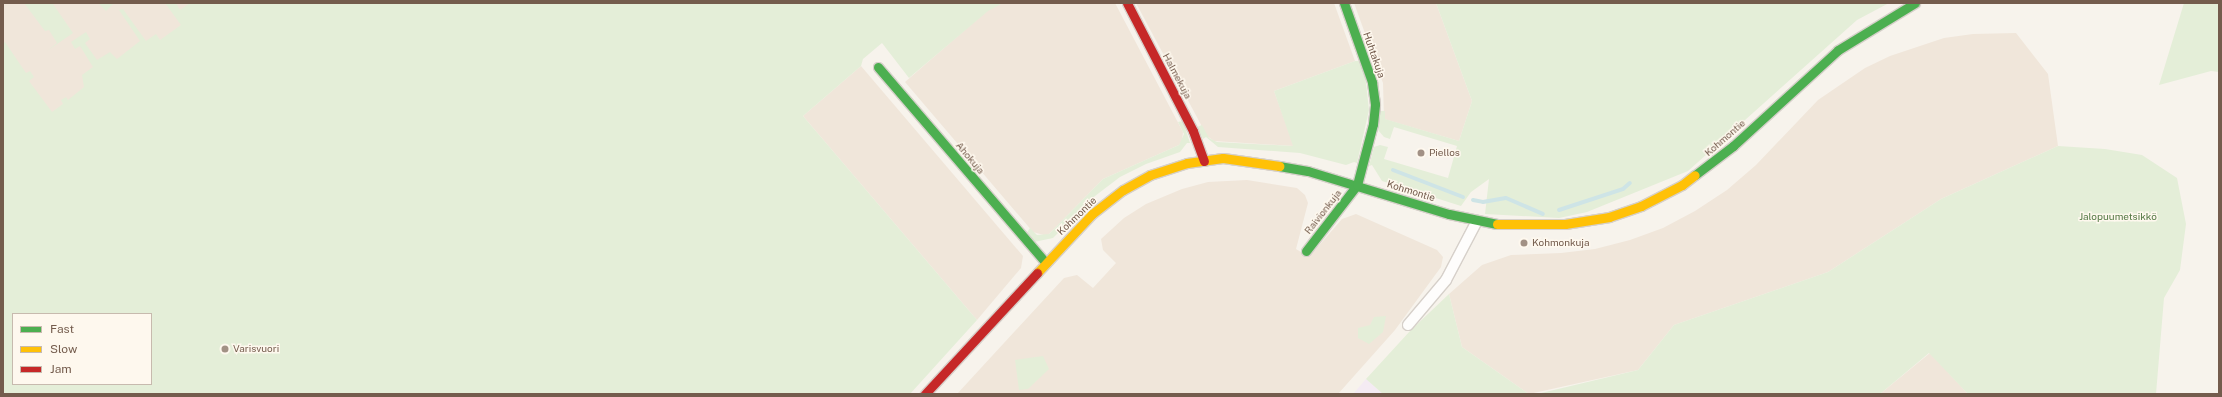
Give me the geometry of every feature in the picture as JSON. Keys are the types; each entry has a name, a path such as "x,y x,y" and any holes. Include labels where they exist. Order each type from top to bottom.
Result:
{"street":[{"name":"Halmekuja","path":"1126,3 1194,130 1204,161"},
{"name":"Huhtakuja","path":"1344,3 1372,82 1375,104 1370,138 1357,185"},
{"name":"Kohmontie","path":"925,394 1092,214 1123,190 1150,175 1204,161 1223,158 1258,161 1308,171 1477,221 1521,226 1565,224 1619,214 1668,193 1734,146 1838,50 1915,3"},
{"name":"Ahokuja","path":"878,67 1046,263"},
{"name":"Raivionkuja","path":"1306,251 1357,185"},
{"path":"1408,326 1446,280 1477,221"}],"shaded area":[{"path":"3,3 209,3 173,32 57,111 49,114 3,49"},
{"path":"1003,3 1115,3 1183,132 1182,141 1179,145 1103,179 1047,236 1033,232 905,82 988,10"},
{"path":"1136,3 1334,3 1355,61 1274,91 1294,146 1214,141 1207,136"},
{"path":"1354,3 1436,3 1472,101 1459,141 1384,119 1383,83"},
{"path":"2016,33 2048,74 2058,146 1941,199 1828,272 1674,325 1638,370 1529,394 1462,347 1449,294 1482,265 1511,255 1561,253 1595,249 1630,240 1663,228 1695,211 1727,190 1756,165 1818,100 1865,68 1890,56 1944,38 1973,34"},
{"path":"861,66 1023,256 1021,268 977,320 803,116"},
{"path":"1247,180 1297,188 1305,195 1308,203 1296,249 1309,257 1342,219 1356,214 1437,250 1443,257 1441,267 1395,330 1338,394 957,394 1064,278 1077,275 1093,288 1116,263 1103,250 1101,239 1124,218 1146,204 1182,189 1208,182"},
{"path":"1930,353 1968,394 1880,394"},
{"path":"1366,379 1383,394 1353,394"}],"green space":[{"path":"24,3 53,4 73,33 47,51 57,43 49,30 45,31"},
{"path":"98,3 114,3 106,11"},
{"path":"165,3 176,3 180,10 190,3 1003,3 988,11 909,78 882,43 863,59 861,66 803,116 977,320 910,394 3,394 3,43 5,42 26,73 30,71 34,77 29,81 52,112 63,104 61,100 66,97 68,100 84,87 82,75 93,67 80,46 75,49 71,42 86,32 90,39 85,43 97,60 110,52 117,59 140,41 119,10 123,9 146,41 156,34 160,40 181,25"},
{"path":"1436,3 1889,3 1857,20 1688,171 1587,212 1559,218 1485,214 1489,179 1471,192 1461,206 1382,181 1372,165 1369,166 1374,147 1380,145 1388,147 1384,159 1448,178 1457,146 1394,127 1390,139 1384,137 1378,130 1380,111 1385,111 1385,119 1459,141 1472,101"},
{"path":"2184,3 2219,3 2219,72 2211,71 2159,85"},
{"path":"1355,61 1360,61 1365,74 1369,110 1357,163 1354,162 1346,165 1300,153 1218,147 1206,137 1203,139 1197,127 1202,125 1209,138 1217,142 1293,146 1274,91"},
{"path":"1183,121 1190,143 1187,143 1180,152 1146,164 1120,177 1095,196 1053,238 1034,242 1026,234 1030,228 1037,235 1049,234 1103,179 1179,145 1184,134 1178,122"},
{"name":"Jalopuumetsikkö","path":"2058,146 2105,149 2142,155 2177,178 2186,224 2180,270 2164,298 2156,394 1968,394 1929,353 1880,394 1537,394 1638,370 1674,325 1828,272 1941,199"},
{"path":"1449,294 1462,347 1529,394 1383,394 1366,379 1410,331"},
{"path":"1386,316 1383,332 1369,344 1358,338 1358,328 1370,325 1374,317"},
{"path":"1043,356 1049,369 1028,389 1019,390 1015,360"}],"waterway":[{"path":"1393,170 1463,197"},
{"path":"1559,210 1623,189 1630,183"},
{"path":"1473,200 1483,202 1506,198 1543,214"}],"traffic: fast":[{"path":"1306,251 1357,185 1373,124 1375,104 1372,82 1344,3"},
{"path":"1695,175 1733,146 1838,50 1915,3"},
{"path":"878,67 1046,263"},
{"path":"1279,166 1308,171 1449,214 1497,224"}],"traffic: slow":[{"path":"1037,273 1092,214 1123,190 1150,175 1187,163 1223,158 1279,166"},
{"path":"1497,224 1565,224 1609,217 1641,206 1682,185 1695,175"}],"traffic: jam":[{"path":"1127,3 1193,131 1204,161"},
{"path":"925,394 1037,273"}],"place":[{"name":"Piellos","path":"1421,153"},
{"name":"Kohmonkuja","path":"1524,243"},
{"name":"Varisvuori","path":"225,349"}]}
